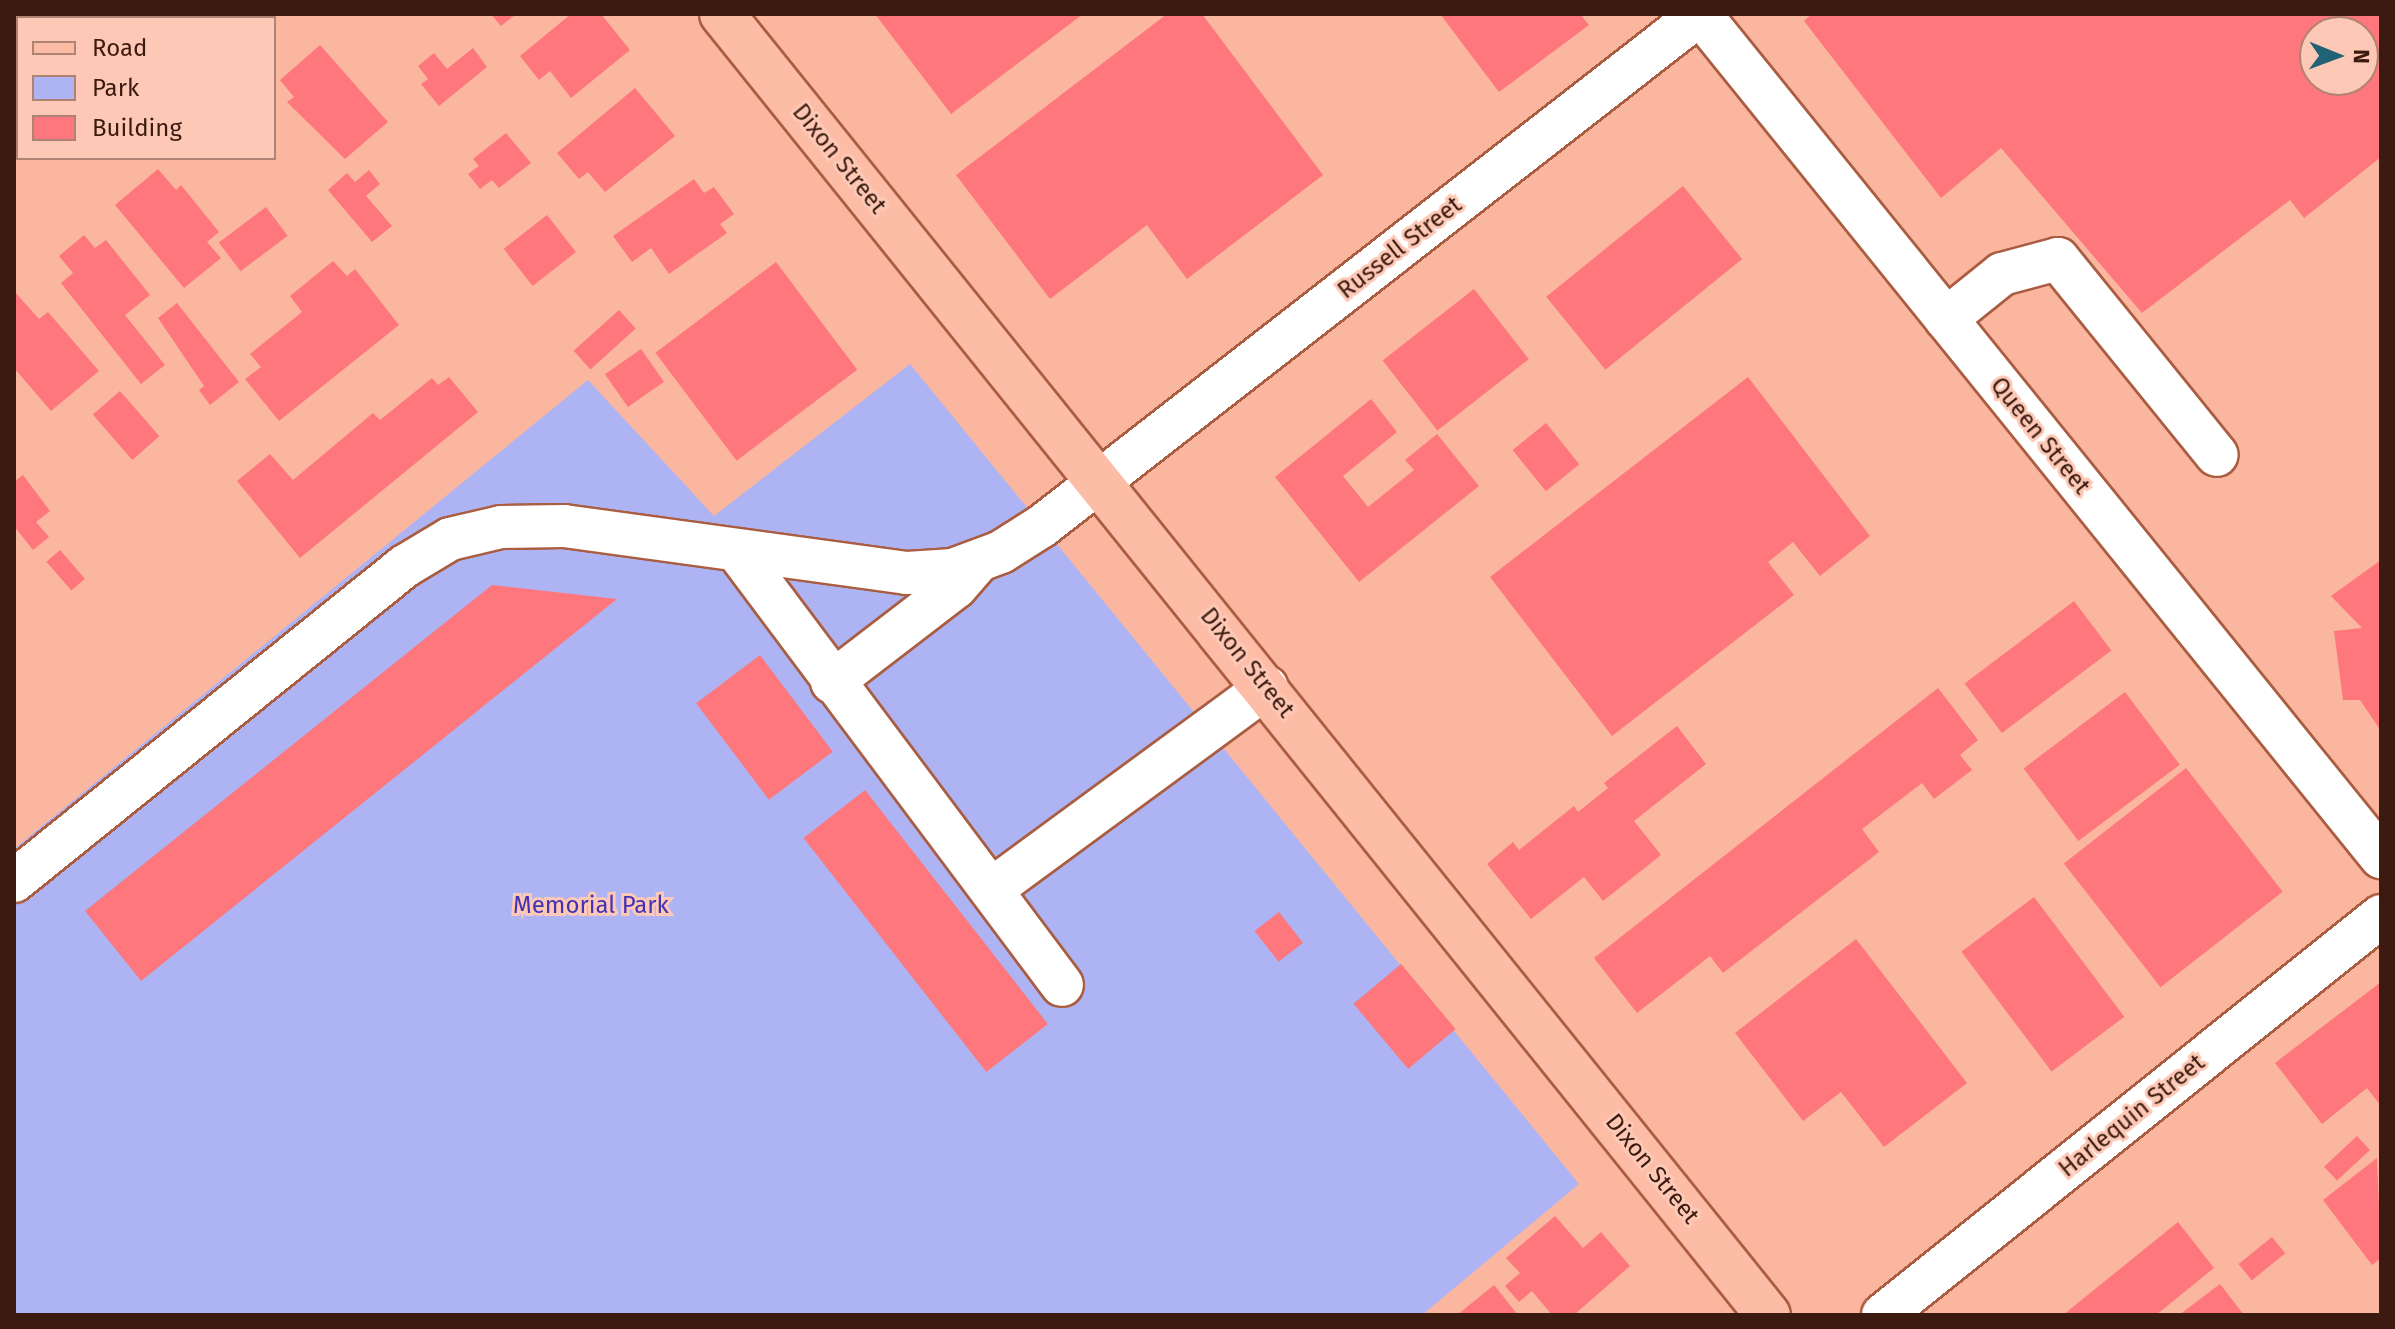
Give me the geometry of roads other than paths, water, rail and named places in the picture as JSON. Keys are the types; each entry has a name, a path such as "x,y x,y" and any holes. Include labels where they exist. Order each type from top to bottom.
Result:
{"main road":[{"name":"Dixon Street","path":"722,14 1267,687 1768,1315"}],"street":[{"name":"Russell Street","path":"979,561 1042,526 1700,14"},
{"name":"Queen Street","path":"1700,14 2381,857"},
{"path":"1946,319 2002,274 2058,259 2217,455"},
{"path":"14,881 405,566 450,539 501,527 564,526 907,573 953,570 979,561"},
{"path":"737,551 832,682 1062,985"},
{"path":"832,682 956,587 979,561"},
{"path":"992,889 1267,687"},
{"name":"Harlequin Street","path":"1883,1315 2381,916"}],"park label":[{"name":"Memorial Park","path":"591,906"}]}
